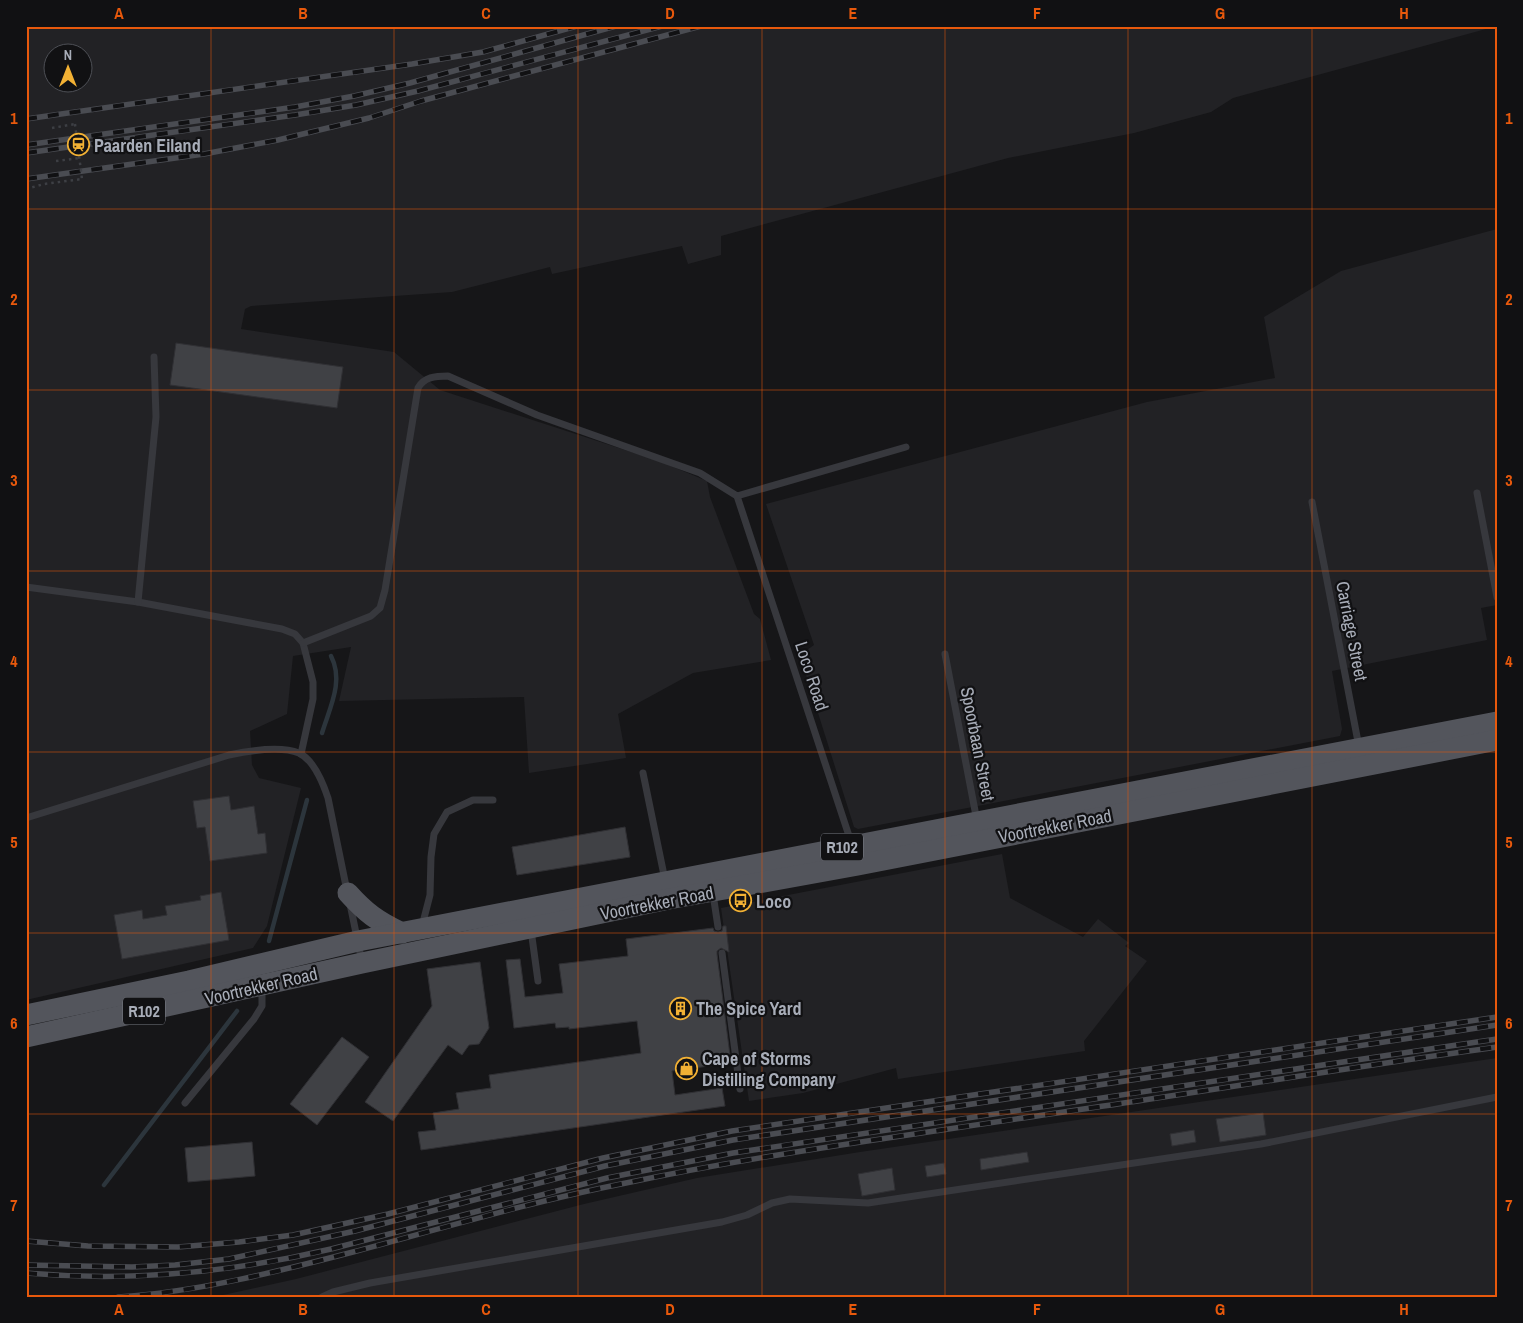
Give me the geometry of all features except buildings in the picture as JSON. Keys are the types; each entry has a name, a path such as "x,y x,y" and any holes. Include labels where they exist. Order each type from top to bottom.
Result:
{"main road":[{"name":"Voortrekker Road","path":"1361,758 1497,722"},
{"name":"Voortrekker Road","path":"26,1016 259,975 362,963 529,918 1361,758 1497,740"},
{"name":"Voortrekker Road","path":"667,891 713,892 855,855"},
{"path":"348,893 373,918 411,931"},
{"name":"Voortrekker Road","path":"26,1037 259,975 358,942 411,931 529,918"}],"lane":[{"path":"138,602 156,417 154,358"},
{"path":"303,643 371,616 380,608 385,590 418,388 421,382 435,376 448,376 537,415 700,473 737,496 906,447"},
{"path":"1477,493 1497,597"},
{"name":"Loco Road","path":"737,496 855,855"},
{"name":"Carriage Street","path":"1312,502 1361,758"},
{"path":"26,587 138,602 282,629 296,634 303,643 313,690 300,754"},
{"name":"Spoorbaan Street","path":"945,654 979,831"},
{"path":"26,818 229,755 272,750 284,750 300,754 319,775 326,792 362,963"},
{"path":"643,773 667,891"},
{"path":"411,931 430,895 430,857 434,834 447,812 473,800 493,800"},
{"path":"713,892 718,927"},
{"path":"529,918 538,981"},
{"path":"722,953 740,1089"},
{"path":"185,1102 254,1019 262,1006 259,975"},
{"path":"322,1297 333,1292 370,1284 722,1222 790,1199 868,1203 1261,1144 1497,1097"}],"path":[{"path":"26,189 44,184 82,179 75,124 52,128"},
{"path":"56,161 80,158"}],"shaded area":[{"path":"26,26 1497,26 1233,98 1211,112 1134,133 1008,158 721,236 721,255 688,264 682,246 552,274 550,267 452,292 251,306 245,309 241,329 394,352 440,390 659,461 707,481 710,497 754,614 760,619 771,660 693,673 618,714 626,758 529,773 524,697 339,701 351,647 293,656 287,714 250,731 252,765 259,778 301,788 267,926 253,948 26,1000"},
{"path":"1497,229 1497,605 1481,608 1487,640 1332,671 1342,729 1340,736 858,829 854,827 801,659 804,652 814,645 766,504 1147,402 1275,378 1264,317 1341,271"},
{"path":"1002,854 1010,898 1083,937 1098,919 1129,943 1125,946 1147,961 1084,1041 1085,1051 898,1079 896,1068 803,1093 749,1101 721,908"},
{"path":"1497,1058 1497,1297 214,1297 296,1279 584,1204 697,1178 860,1152"}],"waterway":[{"path":"322,733 332,704 336,684 335,665 331,656"},
{"path":"269,941 307,800"},
{"path":"104,1185 237,1011"}],"railway":[{"path":"26,119 412,64 483,52 577,26"},
{"path":"26,145 295,107 354,96 410,83 616,26"},
{"path":"26,153 356,105 418,91 662,26"},
{"path":"26,179 204,154 278,140 369,118 421,101 701,26"},
{"path":"26,1241 88,1246 178,1247 293,1235 388,1214 603,1158 732,1131 1497,1017"},
{"path":"26,1265 132,1267 175,1265 229,1259 355,1231 605,1166 733,1140 1497,1025"},
{"path":"26,1273 65,1276 141,1276 217,1270 255,1264 331,1249 607,1178 733,1153 1497,1039"},
{"path":"118,1297 177,1291 266,1274 557,1198 730,1163 1497,1047"}],"place":[{"name":"Paarden Eiland","path":"78,145"},
{"name":"Loco","path":"740,901"},
{"name":"The Spice Yard","path":"680,1008"},
{"name":"Cape of Storms Distilling Company","path":"686,1068"}]}
